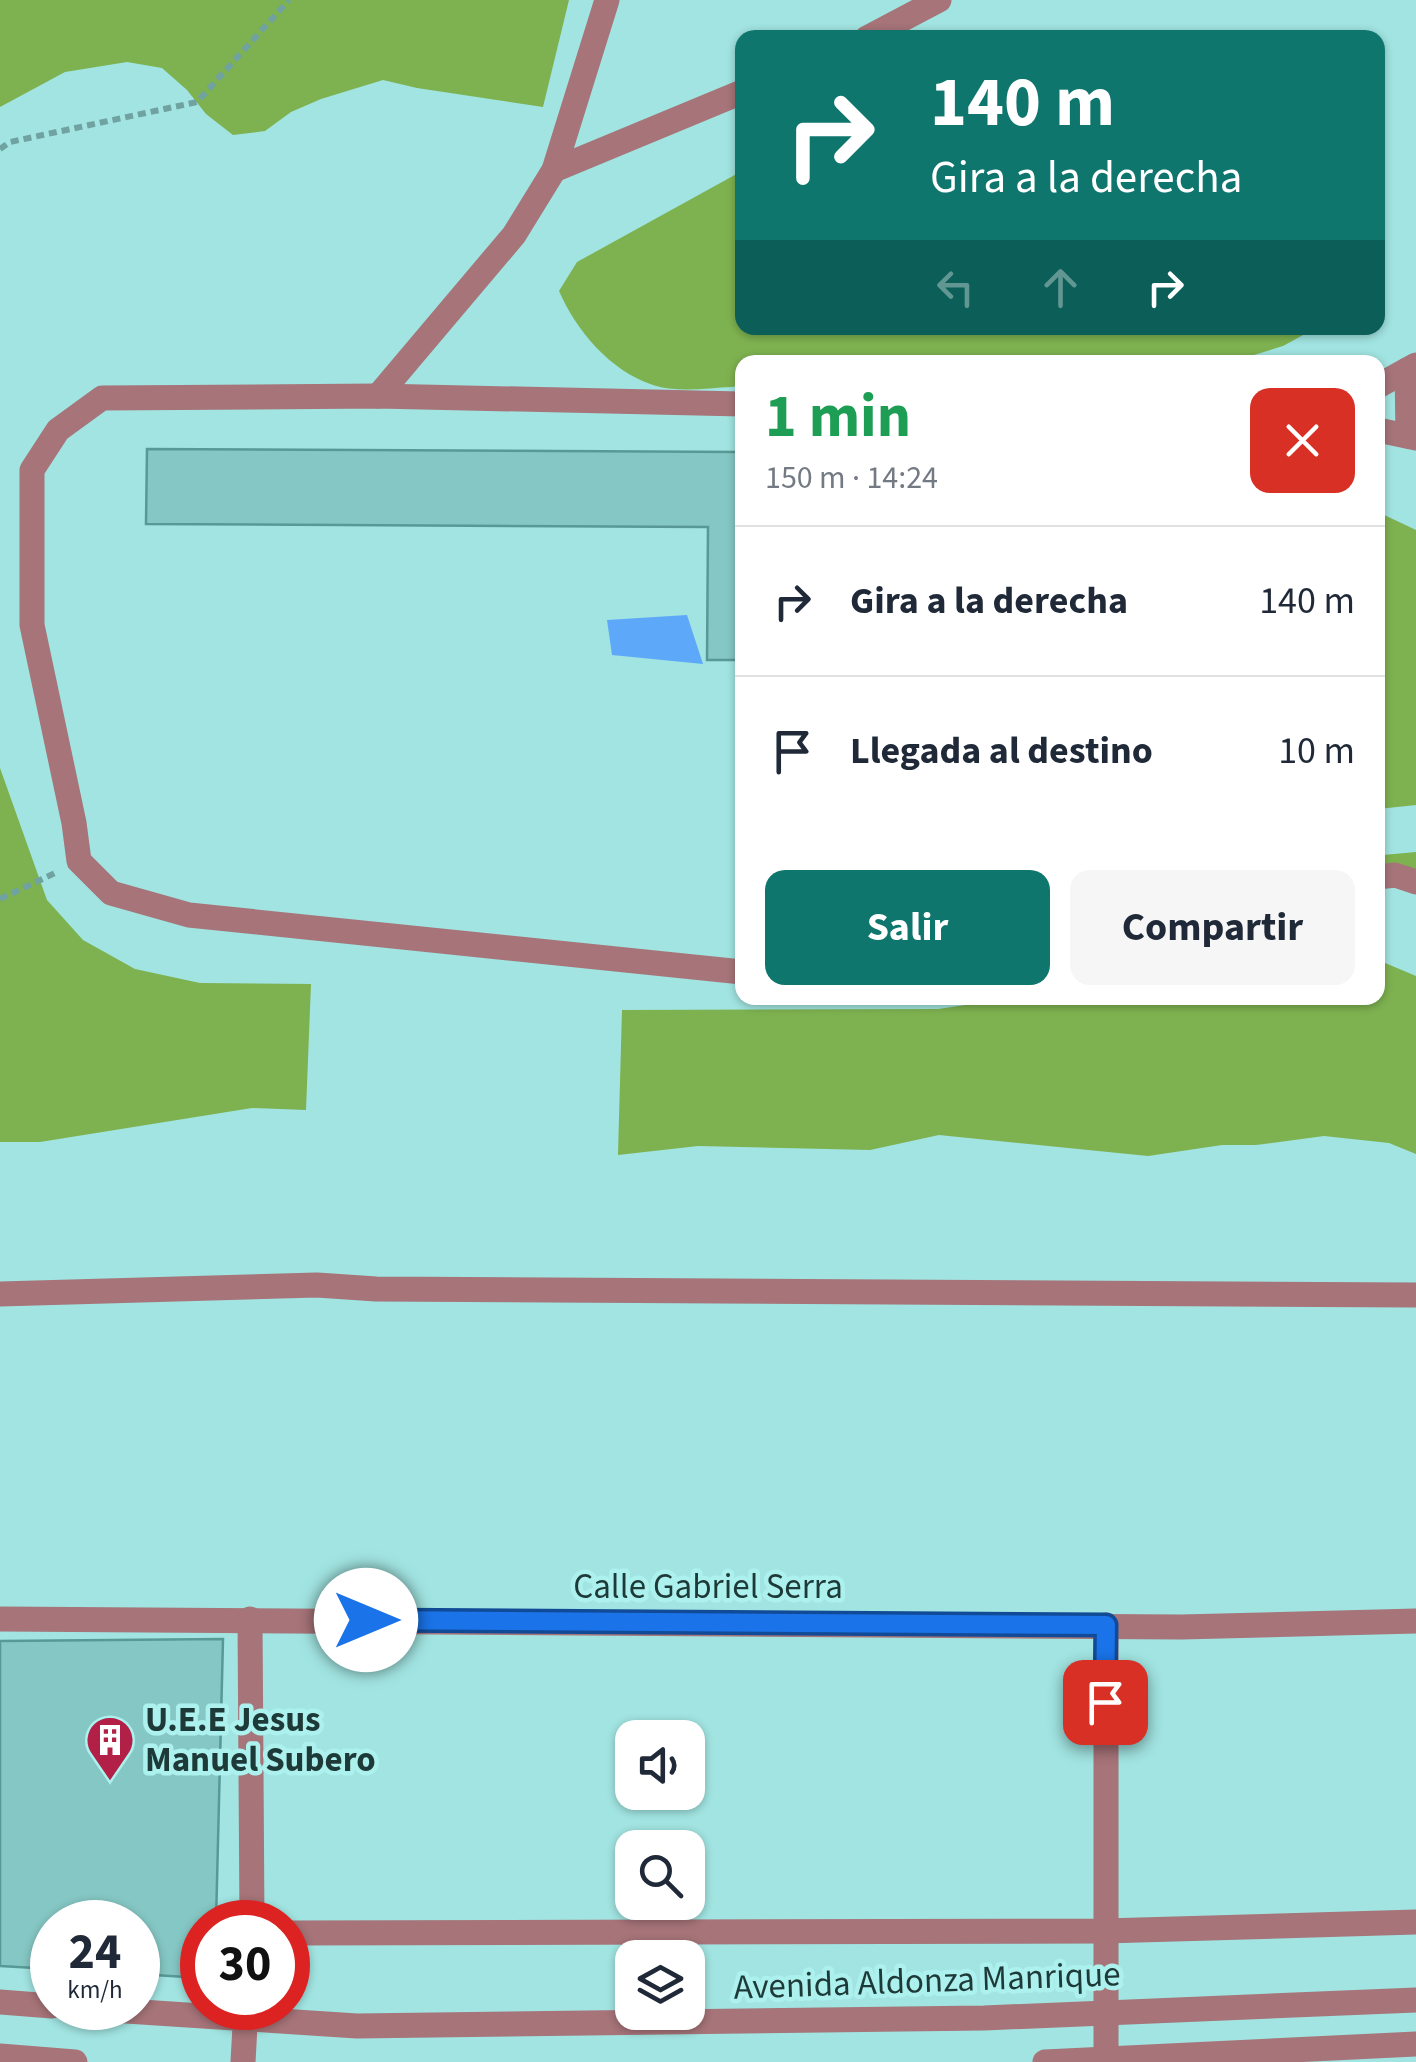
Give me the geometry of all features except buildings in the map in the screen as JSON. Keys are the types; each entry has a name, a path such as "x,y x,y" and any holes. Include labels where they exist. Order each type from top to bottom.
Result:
{"street":[{"path":"378,396 514,235 554,170 607,0"},
{"path":"881,30 938,0"},
{"path":"554,170 735,95"},
{"path":"1385,382 1411,367 1412,437 1385,431"},
{"path":"735,404 378,396 102,398 58,430 32,470 32,625 74,823 78,861 111,893 189,916 735,971"},
{"path":"1385,876 1396,875 1416,882"},
{"path":"0,1294 317,1285 376,1289 1416,1295"},
{"path":"250,1618 252,1900"},
{"name":"Calle Gabriel Serra","path":"0,1619 1181,1627 1416,1621"},
{"path":"1106,1625 1106,2058"},
{"path":"310,1933 1104,1931 1416,1922"},
{"name":"Avenida Aldonza Manrique","path":"310,2019 396,2026 984,2018 1416,2000"},
{"path":"0,2002 30,2004"},
{"path":"243,2062 245,2030"},
{"path":"1045,2062 1296,2056 1416,2044"},
{"path":"0,2056 75,2062"}],"path":[{"path":"0,149 10,142 196,102 288,0"},
{"path":"0,899 78,861"}],"green space":[{"path":"0,0 569,0 543,107 383,80 321,99 291,112 265,131 233,135 206,114 162,68 127,62 65,72 0,107"},
{"path":"735,175 735,335 1303,335 1254,355 735,355 735,386 672,389 637,379 609,359 585,334 559,291 577,262"},
{"path":"1385,515 1416,530 1416,805 1385,808"},
{"path":"0,768 47,900 83,940 135,969 200,983 311,984 306,1110 252,1108 40,1142 0,1142"},
{"path":"1416,852 1416,888 1385,871 1385,855"},
{"path":"1385,963 1416,976 1416,1154 1389,1143 1324,1136 1148,1156 939,1135 870,1150 698,1146 618,1155 622,1010 938,1009 965,1005 1385,1005"}],"water":[{"path":"687,615 703,664 612,655 607,620"}],"place":[{"name":"U.E.E Jesus Manuel Subero","path":"110,1782"}],"route":[{"path":"366,1620 1106,1625 1105,1702"}]}
